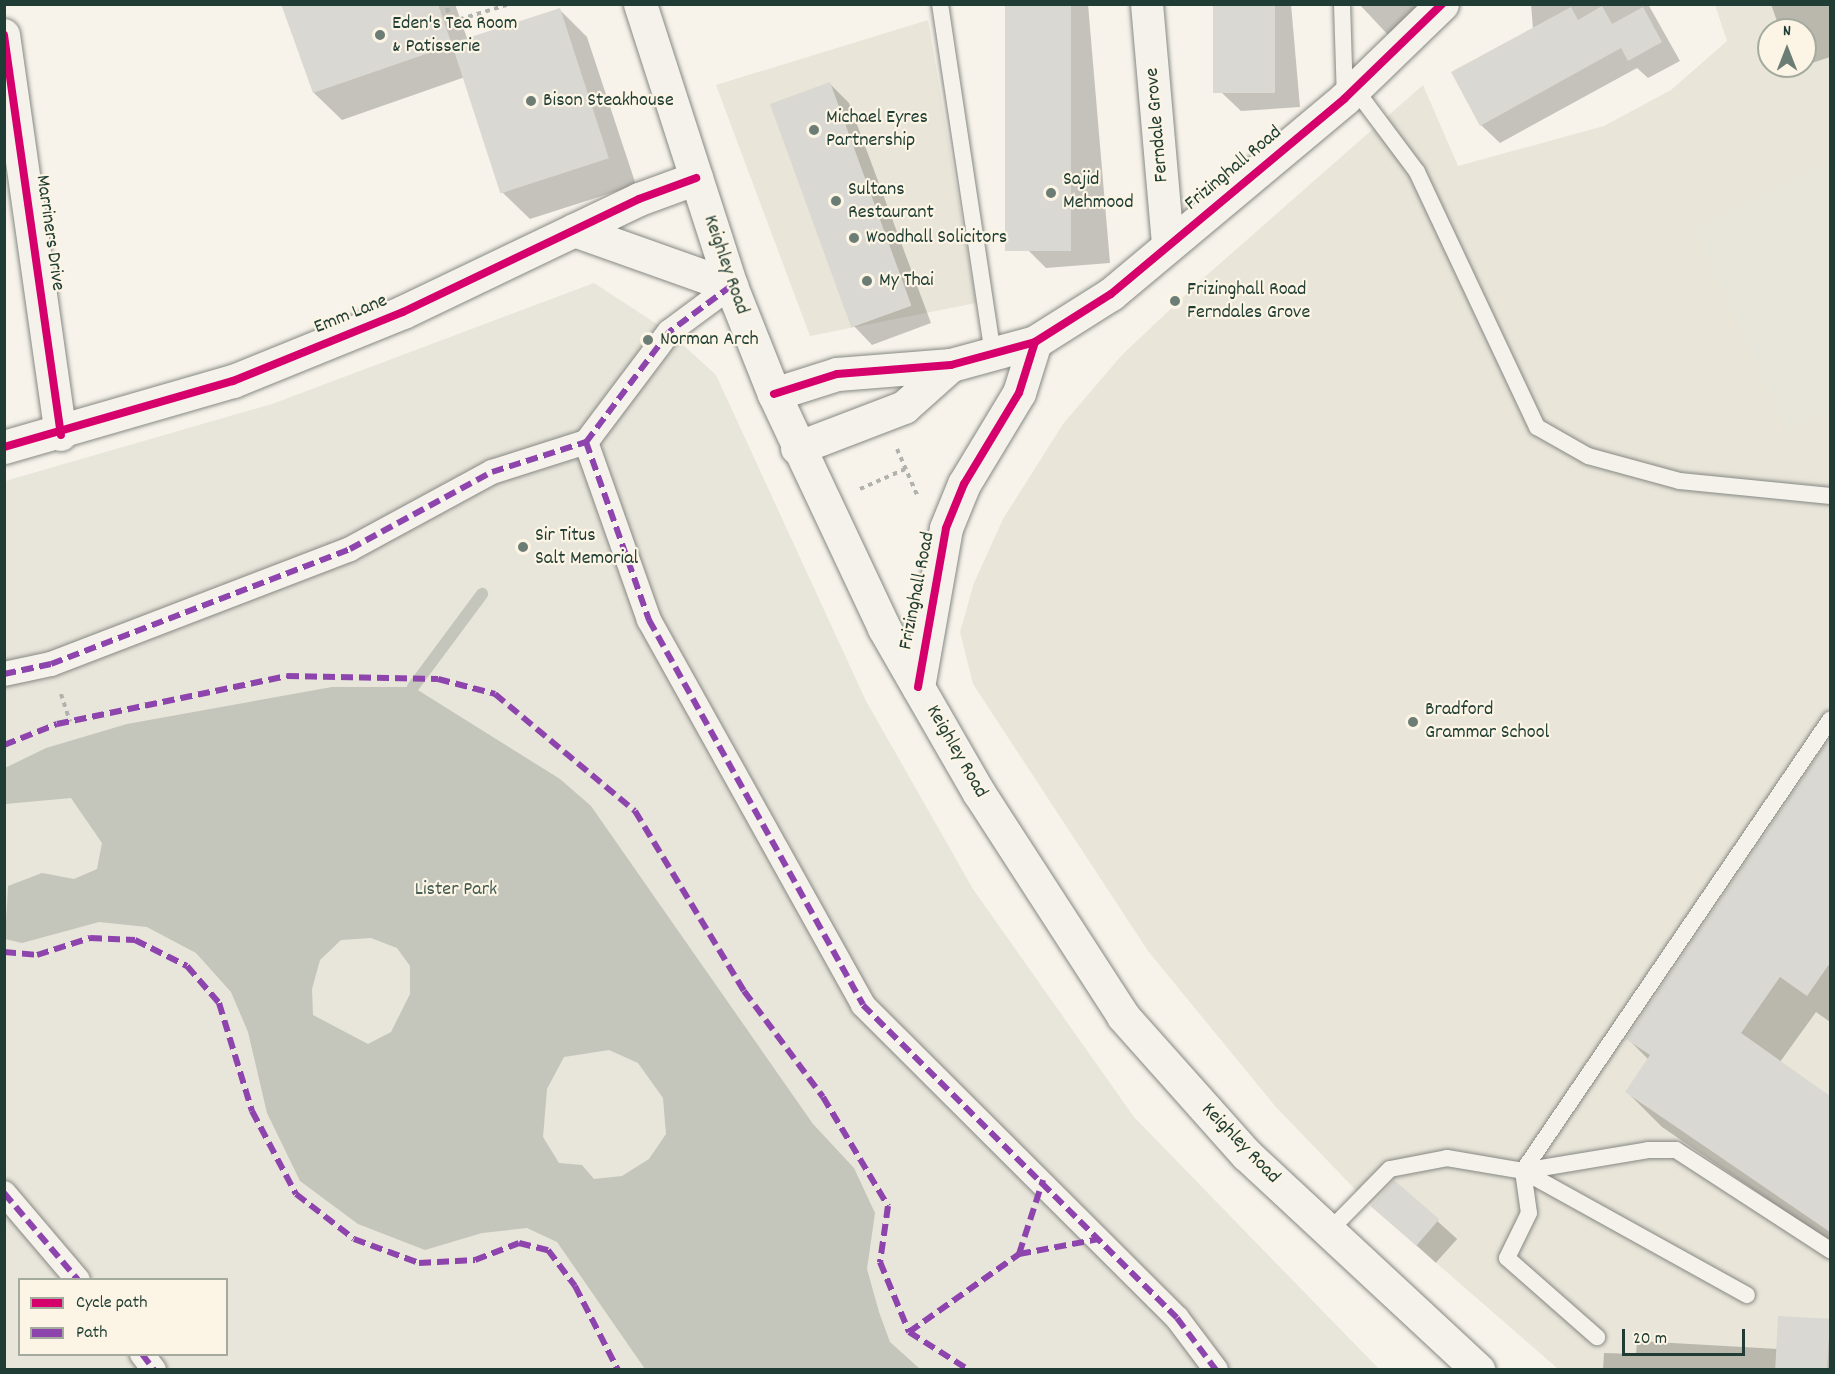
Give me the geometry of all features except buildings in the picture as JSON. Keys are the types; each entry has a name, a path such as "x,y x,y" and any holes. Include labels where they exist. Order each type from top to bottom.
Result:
{"main road":[{"name":"Keighley Road","path":"640,4 731,286 797,448 823,505 918,687 979,794 1123,1016 1247,1155 1478,1370"},
{"name":"Frizinghall Road","path":"774,394 837,374 951,365 1035,342 1111,294 1350,93 1442,4"},
{"name":"Emm Lane","path":"4,447 61,435 233,381 403,312 574,230 696,177"},
{"path":"574,230 731,286"},
{"name":"Frizinghall Road","path":"918,687 946,528 964,484 1019,393 1035,342"},
{"name":"Frizinghall Road","path":"797,448 904,406 951,365"}],"street":[{"name":"Ferndale Grove","path":"1147,4 1168,246"},
{"name":"Marriners Drive","path":"4,35 61,435"},
{"path":"4,674 51,664 350,549 492,472 586,442 669,332 731,286"},
{"path":"586,442 649,620 863,1005 1169,1310 1216,1370"},
{"path":"4,1192 76,1278"},
{"path":"144,1356 154,1370"}],"lane":[{"path":"940,4 993,355"},
{"path":"1342,4 1350,93 1417,172 1537,427 1588,456 1680,481 1830,496"},
{"path":"1597,1337 1508,1258 1529,1213 1523,1171 1830,720"},
{"path":"1523,1171 1648,1150 1676,1150 1830,1250"},
{"path":"1329,1231 1390,1169 1447,1158 1523,1171 1747,1294"}],"path":[{"path":"457,4 447,6 451,22 510,4"},
{"path":"823,505 905,469"}],"shaded area":[{"name":"Bradford Grammar School","path":"1715,5 1830,5 1830,1369 1558,1369 1371,1206 1275,1106 1148,951 973,684 960,632 974,583 1003,519 1063,424 1121,356 1199,282 1423,85 1458,166 1604,126 1671,90 1727,41"},
{"path":"928,20 976,303 810,336 716,85"},
{"path":"332,687 413,687 560,779 591,806 813,1124 854,1168 875,1213 867,1269 879,1312 890,1342 920,1369 645,1369 557,1242 527,1228 482,1233 425,1250 358,1224 300,1181 267,1113 248,1032 231,992 196,953 147,927 99,922 22,943 5,939 8,886 42,873 74,879 97,869 102,843 71,798 5,804 5,768 46,748 127,724","holes":["371,938 397,948 410,966 410,994 391,1032 368,1044 313,1015 312,989 320,960 341,940","609,1050 638,1063 663,1098 666,1134 649,1159 622,1176 594,1179 582,1165 559,1163 543,1137 547,1089 564,1057"]}],"green space":[{"path":"1830,164 1830,412 1787,432 1694,227"},
{"name":"Lister Park","path":"594,283 669,332 716,375 866,701 973,889 1134,1117 1379,1369 5,1370 5,481 272,404"}],"waterway":[{"path":"413,687 482,594"}],"marked path":[{"path":"731,286 669,332 586,442 649,620 863,1005 1177,1318 1216,1370"},
{"path":"4,674 51,664 350,549 492,472 586,442"},
{"path":"4,745 57,724 287,676 438,679 495,694 635,811 744,991 823,1097 888,1206 880,1262 909,1332 969,1370"},
{"path":"4,952 37,955 90,938 135,940 187,966 219,1003 252,1111 296,1194 354,1239 419,1263 475,1260 519,1243 548,1250 575,1286 618,1370"},
{"path":"909,1332 1019,1254 1043,1180"},
{"path":"4,1193 76,1278"},
{"path":"1019,1254 1099,1239"},
{"path":"144,1356 154,1370"}],"cycle path":[{"path":"774,394 837,374 951,365 1035,342 1111,294 1345,98 1442,4"},
{"path":"4,35 61,435"},
{"path":"4,447 233,381 403,312 639,199 696,178"},
{"path":"918,687 946,528 964,484 1019,393 1035,342"}],"place":[{"name":"Eden's Tea Room & Patisserie","path":"380,35"},
{"name":"Bison Steakhouse","path":"531,101"},
{"name":"Michael Eyres Partnership","path":"814,130"},
{"name":"Sajid Mehmood","path":"1051,193"},
{"name":"Sultans Restaurant","path":"836,201"},
{"name":"Woodhall Solicitors","path":"854,238"},
{"name":"My Thai","path":"867,281"},
{"name":"Frizinghall Road Ferndales Grove","path":"1175,301"},
{"name":"Norman Arch","path":"648,340"},
{"name":"Sir Titus Salt Memorial","path":"523,547"},
{"name":"Bradford Grammar School","path":"1413,722"}]}
